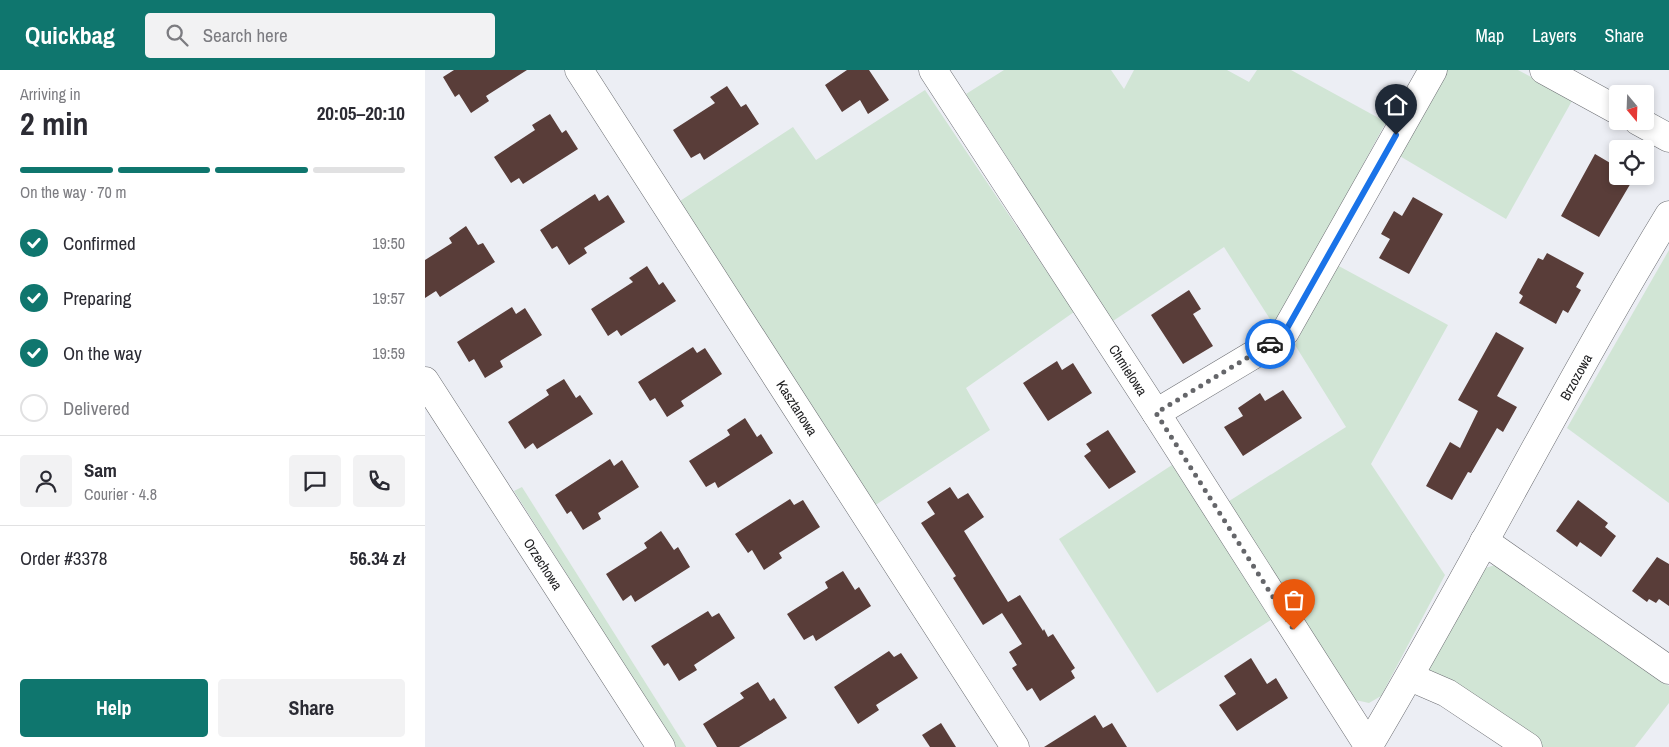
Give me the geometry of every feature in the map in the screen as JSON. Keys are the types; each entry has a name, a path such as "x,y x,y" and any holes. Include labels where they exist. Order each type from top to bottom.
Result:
{"street":[{"name":"Kasztanowa","path":"579,70 1015,747"},
{"name":"Chmielowa","path":"933,70 1156,413 1369,747"},
{"path":"1156,413 1268,346 1285,332 1433,70"},
{"path":"1544,70 1609,106"},
{"path":"1654,130 1669,138"},
{"name":"Brzozowa","path":"1369,747 1410,677 1625,288 1669,215"},
{"name":"Orzechowa","path":"425,381 661,747"},
{"path":"1484,541 1669,670"},
{"path":"1410,677 1447,693 1528,747"}],"green space":[{"path":"1004,70 1111,70 1124,89 1134,70 1227,70 1249,82 1257,70 1291,70 1386,122 1275,327 1224,247 1113,321 966,94"},
{"path":"1446,70 1518,70 1573,99 1506,219 1398,155"},
{"path":"925,90 1074,312 966,388 990,430 874,506 680,201 793,127 816,160"},
{"path":"1669,250 1669,503 1567,428"},
{"path":"1335,264 1448,325 1371,464 1445,575 1381,696 1369,703 1351,699 1226,503 1346,427 1295,345"},
{"path":"1172,465 1274,618 1157,693 1059,539"},
{"path":"522,487 686,747 676,747 514,491"},
{"path":"1495,565 1669,686 1669,703 1635,747 1540,747 1426,668 1479,570"}],"building":[{"path":"454,70 527,70 486,96 489,101 471,113 459,94 455,97 443,77"},
{"path":"847,70 869,70 889,100 868,114 860,100 842,112 825,85"},
{"path":"727,86 741,107 746,104 759,124 704,160 700,153 691,158 673,130 715,103 710,97"},
{"path":"550,114 562,133 566,130 578,149 523,184 519,178 511,183 494,157 535,130 532,125"},
{"path":"1595,154 1609,162 1609,185 1630,185 1599,237 1561,216"},
{"path":"595,194 599,201 608,195 625,222 584,248 587,253 569,265 557,246 552,249 540,230"},
{"path":"1413,197 1443,214 1409,274 1379,258 1390,239 1381,234 1394,211 1402,216"},
{"path":"466,226 478,245 483,243 495,262 440,297 436,291 425,298 425,260 452,243 449,238"},
{"path":"1547,253 1584,273 1576,287 1581,290 1568,313 1563,310 1556,324 1519,303 1523,296 1519,293 1538,258 1543,260"},
{"path":"647,266 659,285 663,282 676,301 621,336 617,330 608,336 591,309 633,282 629,278"},
{"path":"1189,290 1201,309 1193,314 1213,346 1183,364 1151,315"},
{"path":"512,307 516,314 525,308 542,335 500,361 503,367 485,378 474,359 469,362 457,342"},
{"path":"1496,332 1524,348 1497,396 1517,407 1503,432 1497,428 1471,473 1468,472 1452,500 1426,486 1450,442 1460,448 1478,411 1458,400"},
{"path":"693,347 697,353 705,348 722,374 681,401 684,406 667,417 655,398 650,401 638,382"},
{"path":"1057,361 1062,370 1073,363 1092,393 1048,421 1023,383"},
{"path":"564,379 576,398 580,395 593,414 537,449 533,443 525,449 508,422 549,395 546,390"},
{"path":"1283,390 1302,418 1243,456 1224,427 1243,416 1238,408 1260,393 1265,401"},
{"path":"745,418 757,437 761,434 773,453 718,488 715,482 706,487 689,461 730,435 727,430"},
{"path":"1108,430 1136,472 1109,489 1084,456 1091,451 1086,444"},
{"path":"610,459 614,466 622,460 639,487 598,513 601,519 583,530 571,511 567,514 555,495"},
{"path":"950,487 958,499 968,493 984,517 964,531 1008,602 1020,595 1043,631 1044,629 1048,637 1053,634 1075,668 1071,671 1075,678 1040,701 1032,688 1027,691 1012,668 1017,665 1009,652 1022,644 1002,613 983,625 953,578 956,576 921,523 935,514 927,502"},
{"path":"790,499 794,505 803,500 820,527 779,553 782,558 764,570 752,550 748,553 735,534"},
{"path":"1578,500 1608,523 1605,527 1616,536 1601,557 1580,542 1577,547 1556,531"},
{"path":"661,531 674,550 678,547 690,567 635,602 631,595 623,601 606,574 647,548 644,543"},
{"path":"1657,557 1669,564 1669,606 1659,599 1656,603 1649,599 1647,602 1632,591"},
{"path":"843,571 855,590 859,587 871,606 816,641 813,635 804,640 787,614 828,588 825,582"},
{"path":"708,611 712,617 719,613 735,638 694,665 697,670 679,681 668,663 664,666 651,646"},
{"path":"889,651 894,657 901,653 918,678 876,705 879,710 858,724 834,687"},
{"path":"1251,658 1267,684 1276,678 1288,698 1237,731 1219,705 1236,694 1224,676"},
{"path":"758,682 770,701 774,698 787,718 739,747 717,747 703,724 744,698 740,693"},
{"path":"1095,715 1103,728 1112,723 1127,747 1044,747"},
{"path":"941,723 956,747 930,747 922,735"}],"way so far":[{"path":"1270,344 1156,413 1294,630"}],"route":[{"path":"1270,344 1285,332 1396,135"}]}
